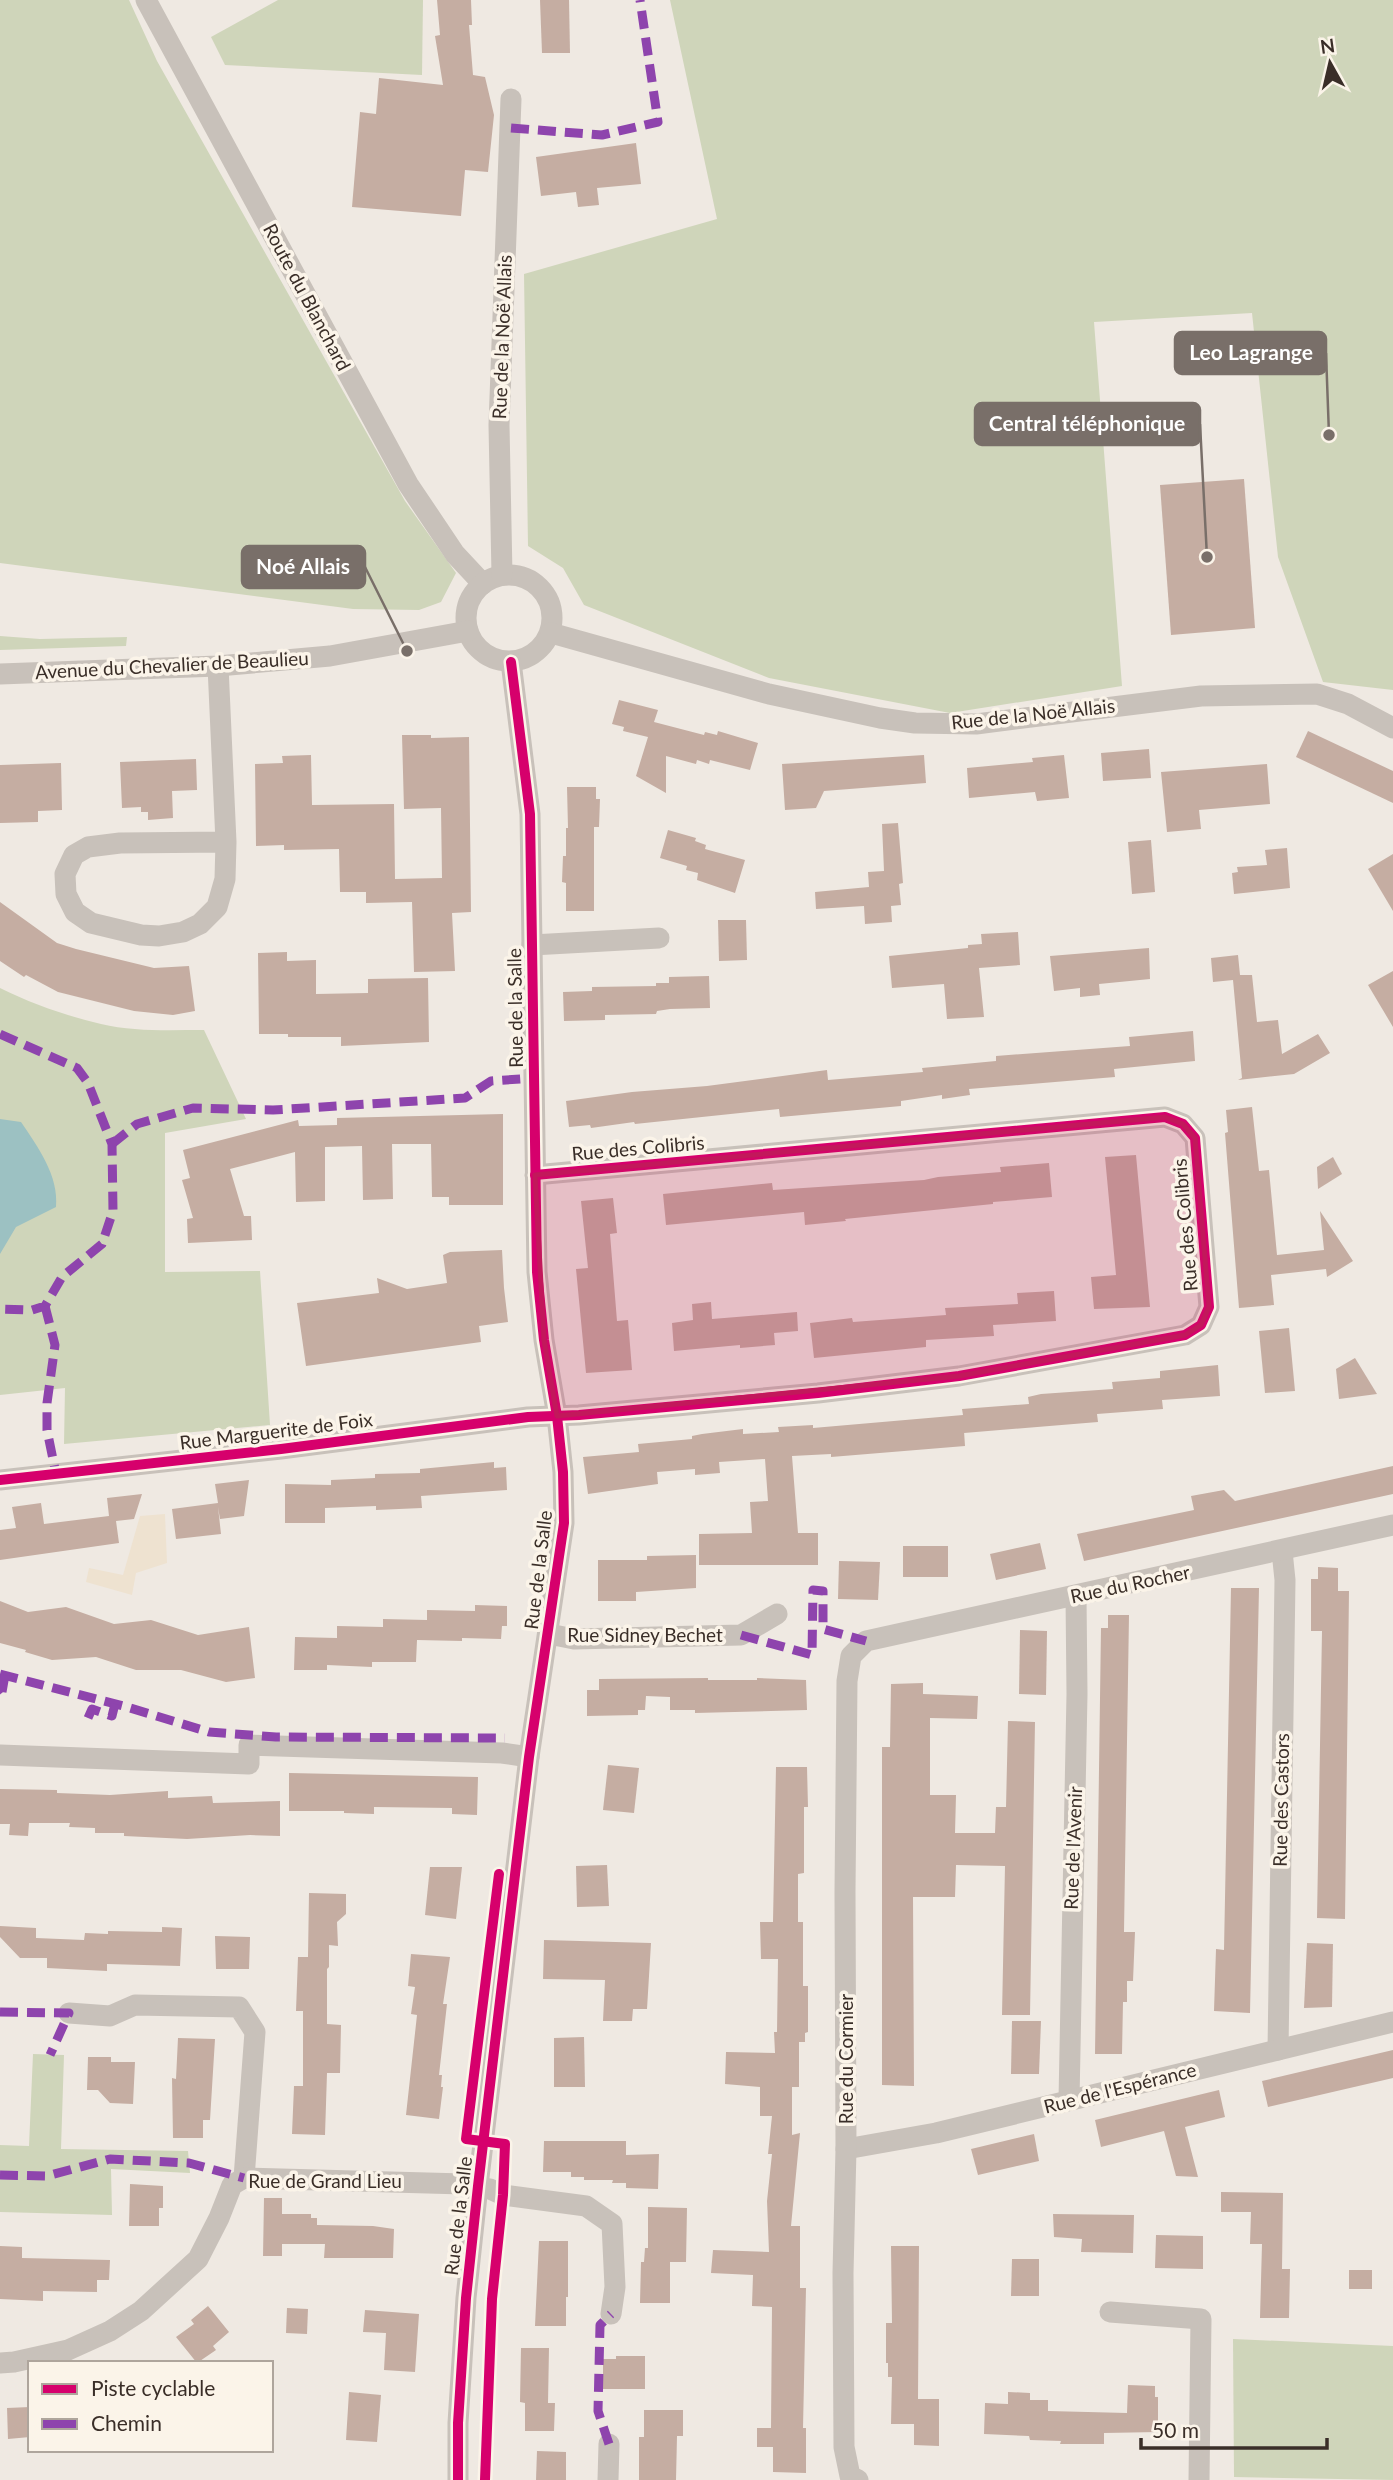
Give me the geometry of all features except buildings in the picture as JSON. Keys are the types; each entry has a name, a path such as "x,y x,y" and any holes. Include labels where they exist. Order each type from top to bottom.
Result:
{"street":[{"name":"Route du Blanchard","path":"146,0 408,484 455,554 493,579"},
{"name":"Rue de la Noë Allais","path":"493,579 511,99"},
{"path":"524,578 543,590 551,603 551,633 535,654 511,662 497,660 484,654 474,643 468,631 467,606 472,596 493,579 524,578"},
{"name":"Avenue du Chevalier de Beaulieu","path":"0,674 218,666 330,656 468,631"},
{"name":"Rue de la Noë Allais","path":"551,633 769,694 915,723 976,724 1201,696 1318,694 1348,704 1393,728"},
{"name":"Rue de la Salle","path":"458,2480 458,2409 478,2186 529,1757 564,1523 563,1472 557,1416 544,1340 537,1272 530,814 511,662"},
{"path":"218,666 226,842 225,879 217,907 200,924 183,932 159,936 141,935 91,923 75,912 66,894 65,874 74,855 89,847 99,844 226,842"},
{"path":"532,945 659,938"},
{"name":"Rue des Colibris","path":"535,1175 1165,1117 1183,1124 1195,1138 1209,1307 1201,1325 1185,1335 958,1376 818,1393 557,1416"},
{"name":"Rue Marguerite de Foix","path":"0,1480 557,1416"},
{"name":"Rue du Rocher","path":"866,1641 1393,1525"},
{"name":"Rue des Castors","path":"1278,2050 1285,1580 1282,1551"},
{"name":"Rue de l'Avenir","path":"1069,2100 1077,1694 1076,1595"},
{"name":"Rue Sidney Bechet","path":"549,1634 574,1639 741,1635 777,1614"},
{"name":"Rue du Cormier","path":"858,2480 850,2476 844,2446 847,1681 851,1656 866,1641"},
{"path":"0,1755 249,1764 249,1745 502,1753 529,1757"},
{"path":"69,2013 110,2016 135,2005 239,2007 255,2032 244,2178"},
{"name":"Rue de l'Espérance","path":"846,2149 936,2133 1393,2022"},
{"name":"Rue de Grand Lieu","path":"0,2363 68,2350 110,2331 141,2311 198,2259 232,2185 244,2178 388,2180 478,2186 503,2195 586,2206 612,2224 615,2287 611,2314"},
{"path":"1110,2312 1201,2319 1199,2480"},
{"path":"608,2480 609,2444"}],"highlighted area":[{"path":"1165,1117 1183,1124 1195,1138 1209,1307 1201,1325 1185,1335 959,1376 557,1416 544,1340 535,1175"}],"green space":[{"path":"0,0 129,0 157,61 405,501 456,573 441,602 419,610 353,609 0,563"},
{"path":"278,0 423,0 422,75 225,65 211,37"},
{"path":"670,0 1393,0 1393,690 1323,682 1278,557 1252,313 1094,322 1122,686 950,713 769,678 584,605 563,568 528,546 524,274 717,219"},
{"path":"0,636 40,639 127,637 126,646 0,650"},
{"path":"0,988 50,1009 114,1027 204,1030 246,1119 165,1133 165,1272 260,1271 270,1425 64,1444 65,1388 0,1395"},
{"path":"33,2054 64,2055 61,2149 188,2151 190,2173 111,2169 112,2215 0,2212 0,2145 29,2146"},
{"path":"1233,2339 1393,2346 1393,2480 1234,2477"}],"shaded area":[{"path":"165,1514 167,1563 136,1573 132,1595 86,1582 89,1568 123,1575 140,1516"}],"water":[{"path":"0,1119 21,1122 34,1141 51,1173 56,1207 16,1227 0,1254"}],"marked path":[{"path":"511,128 602,135 658,122 640,0"},
{"path":"0,1034 77,1068 88,1083 112,1144 113,1211 102,1244 62,1277 45,1306 32,1310 0,1309"},
{"path":"112,1144 137,1124 193,1108 273,1110 465,1098 491,1081 534,1078"},
{"path":"45,1306 55,1345 47,1403 47,1430 56,1474"},
{"path":"741,1635 812,1655 813,1590 823,1591 823,1629 866,1641"},
{"path":"0,1674 127,1707 209,1732 276,1737 505,1738"},
{"path":"5,1675 2,1692 6,1697"},
{"path":"88,1718 92,1709 112,1716 115,1704"},
{"path":"0,2012 69,2013 50,2055"},
{"path":"0,2175 47,2176 110,2159 189,2163 244,2178"},
{"path":"609,2444 598,2411 600,2325 611,2314"}],"cycle path":[{"path":"458,2480 458,2423 466,2298 478,2186 529,1757 564,1523 563,1472 557,1416 544,1340 537,1272 530,814 511,662"},
{"path":"0,1480 281,1449 528,1417 579,1415 818,1393 959,1376 1185,1335 1201,1325 1209,1307 1195,1138 1183,1124 1165,1117 535,1175"},
{"path":"485,2480 492,2299 503,2195 505,2144 466,2139 499,1874"}],"place":[{"name":"Leo Lagrange","path":"1329,435"},
{"name":"Central téléphonique","path":"1207,557"},
{"name":"Noé Allais","path":"407,651"}]}
